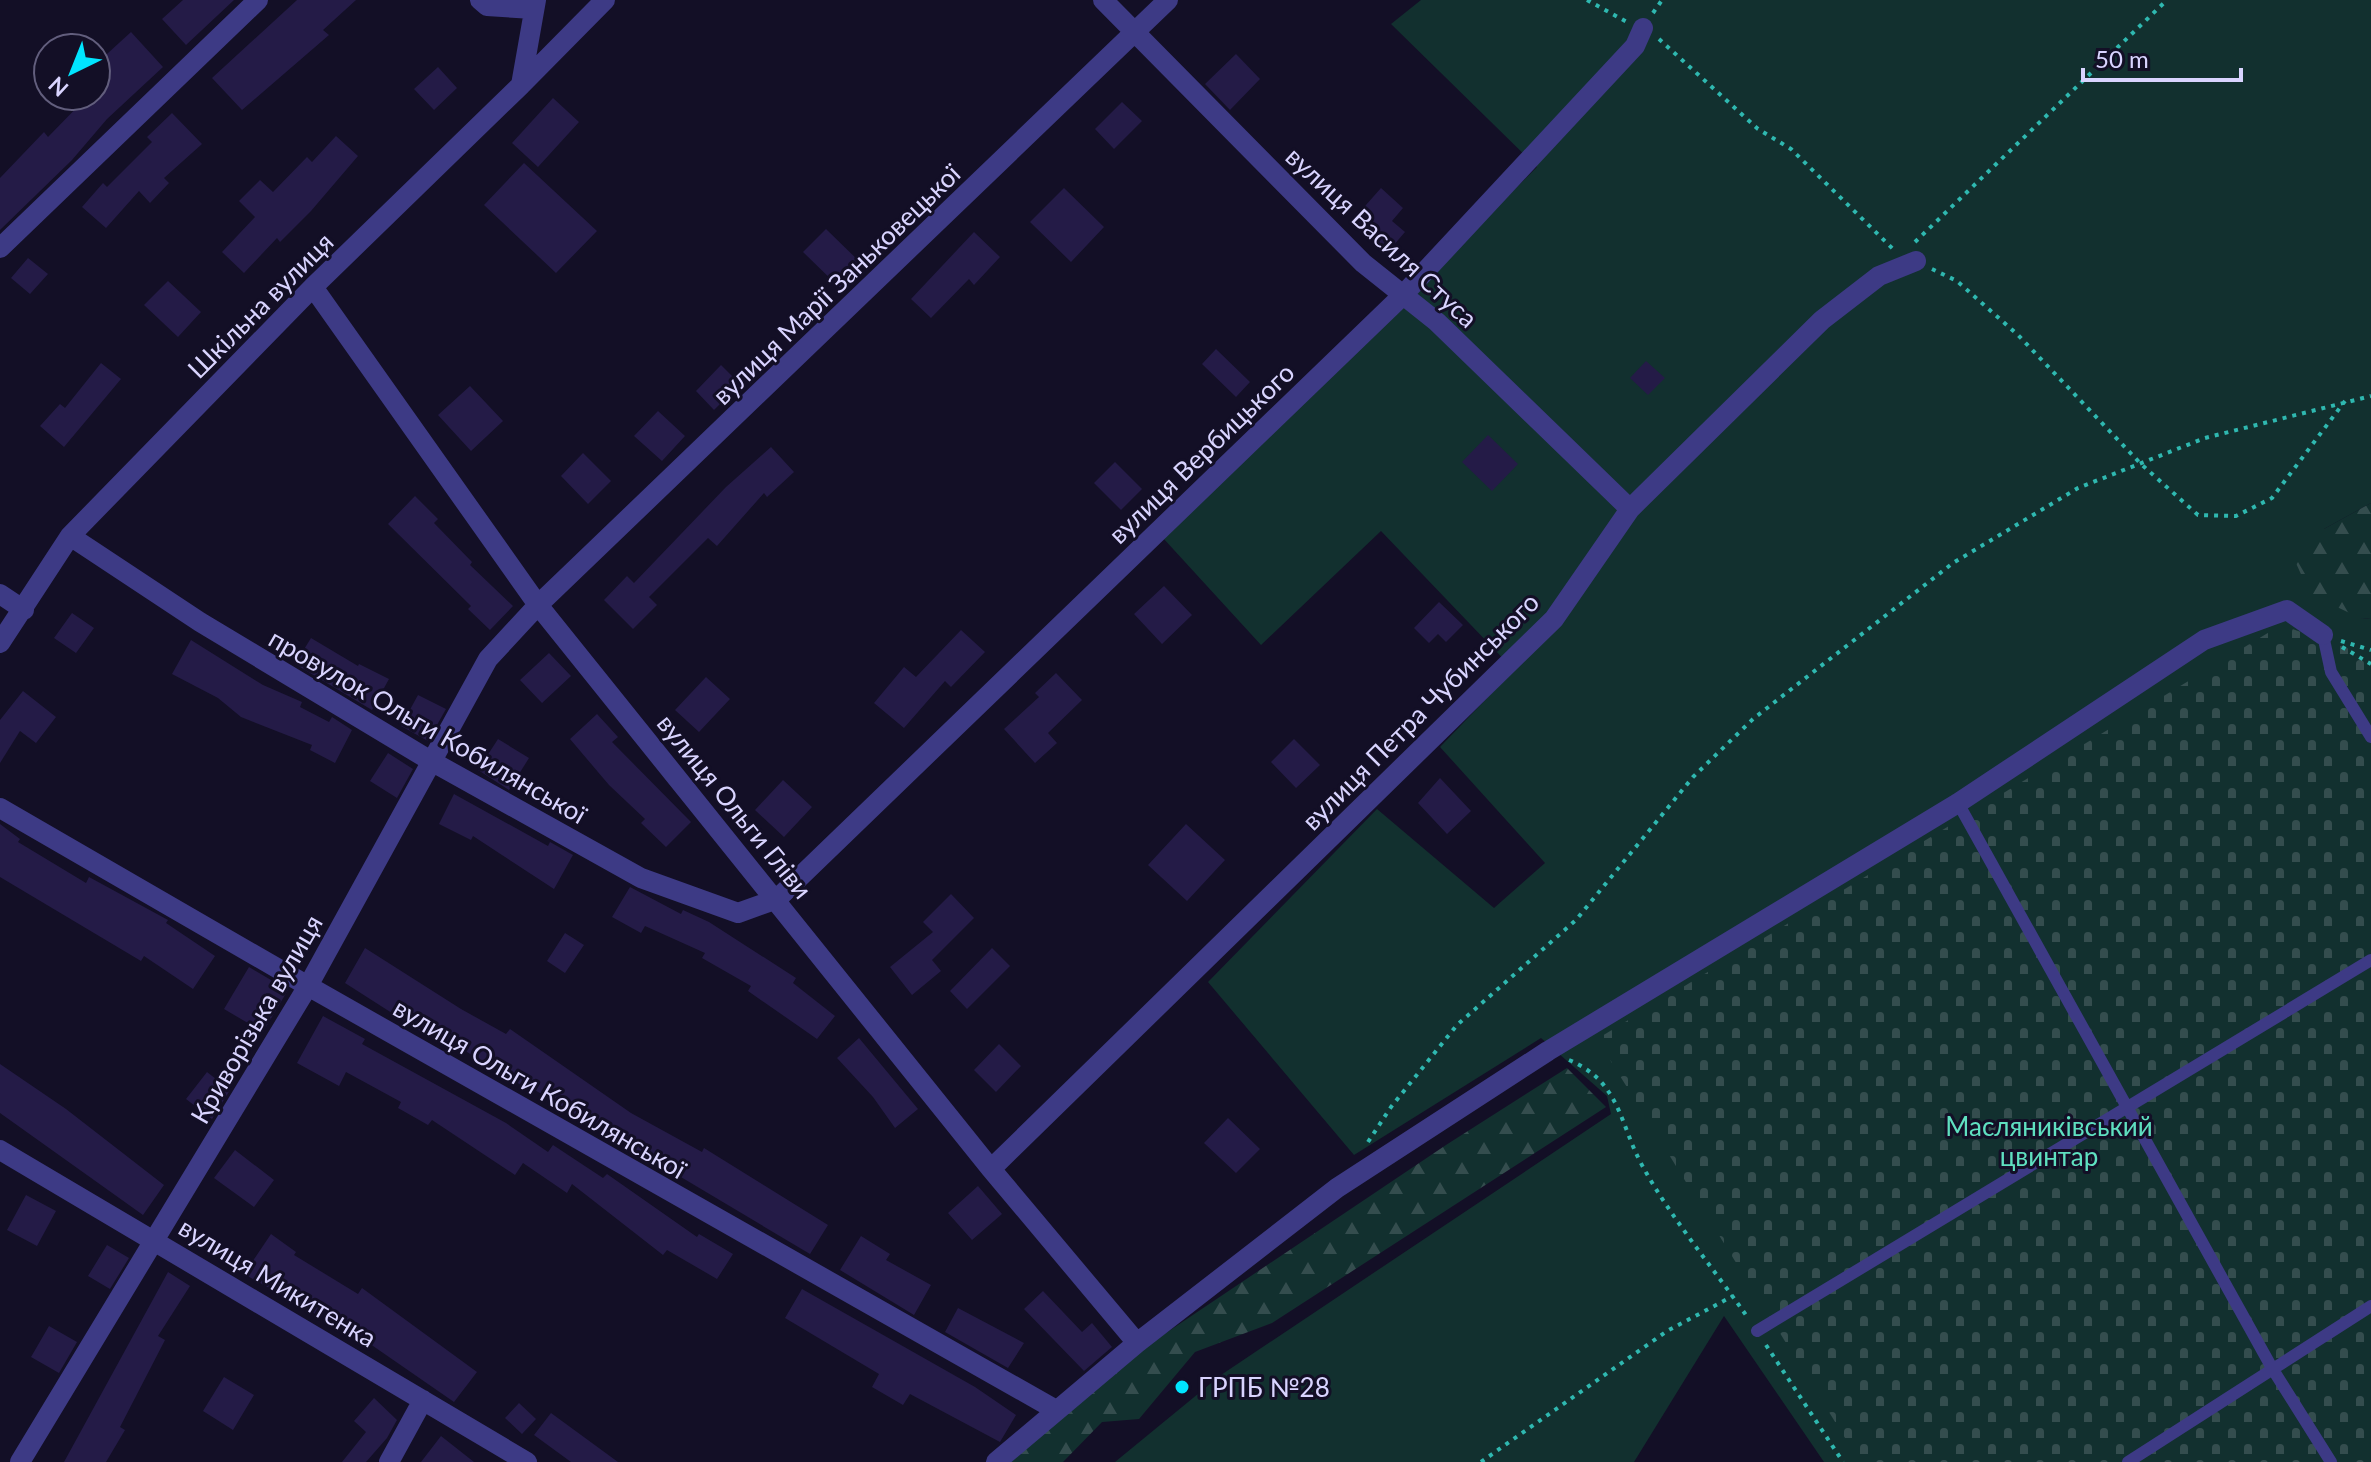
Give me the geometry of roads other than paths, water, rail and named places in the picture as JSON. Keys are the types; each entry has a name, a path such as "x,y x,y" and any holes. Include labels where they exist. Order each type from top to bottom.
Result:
{"street":[{"path":"0,248 258,0"},
{"path":"480,0 487,6 534,4 521,85"},
{"name":"Шкільна вулиця","path":"0,643 70,536 313,287 605,0"},
{"name":"вулиця Василя Стуса","path":"1103,0 1134,35 1363,263 1437,322 1630,509"},
{"name":"вулиця Марії Заньковецької","path":"538,605 1168,0"},
{"name":"вулиця Вербицького","path":"777,899 1402,296 1635,46 1643,28"},
{"name":"вулиця Петра Чубинського","path":"991,1169 1554,619 1630,509 1822,320 1908,258"},
{"name":"вулиця Ольги Гліви","path":"313,287 538,605 991,1169 1137,1343"},
{"name":"провулок Ольги Кобилянської","path":"70,536 200,622 431,761 641,878 738,913 777,899"},
{"path":"0,594 24,610"},
{"name":"Криворізька вулиця","path":"20,1462 308,986 488,659 538,605"},
{"path":"996,1462 1137,1343 1337,1188 1548,1051 1958,803 2204,640 2287,610 2323,635"},
{"name":"вулиця Ольги Кобилянської","path":"0,808 1056,1410"},
{"name":"вулиця Микитенка","path":"0,1150 527,1462"},
{"path":"389,1462 423,1400"}],"lane":[{"path":"2323,635 2331,672 2371,737"},
{"path":"1958,803 2126,1111 2272,1368 2331,1462"},
{"path":"1757,1331 2126,1111 2371,960"},
{"path":"2128,1462 2371,1306"}],"place":[{"name":"ГРПБ №28","path":"1182,1387"}],"park label":[{"name":"Масляниківський цвинтар","path":"2049,1141"}]}
